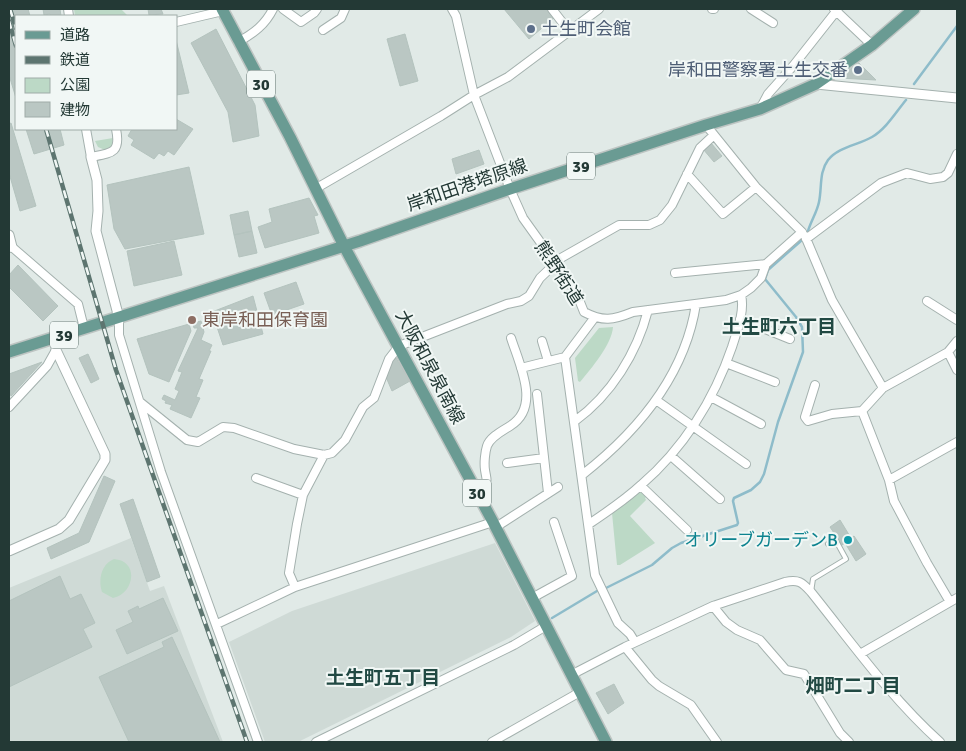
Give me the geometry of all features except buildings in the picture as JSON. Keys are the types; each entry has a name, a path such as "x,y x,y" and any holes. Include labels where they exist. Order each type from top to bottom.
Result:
{"main road":[{"name":"岸和田港塔原線","path":"9,352 55,344 84,328 344,246 510,189 760,109 816,84 872,45 914,9"},
{"name":"大阪和泉泉南線","path":"223,10 238,42 290,136 344,246 476,490 606,742"}],"street":[{"path":"238,42 259,29 268,19 273,9"},
{"path":"282,9 301,22 317,9"},
{"path":"324,30 341,18 345,9"},
{"name":"熊野街道","path":"452,9 456,16 474,95 510,189 524,218 576,292 584,312 595,317 565,357"},
{"path":"553,9 569,31"},
{"path":"315,189 508,77 599,9"},
{"path":"751,9 773,23"},
{"path":"760,109 768,94 793,66 836,9 872,45"},
{"path":"178,21 223,10"},
{"path":"816,84 957,98"},
{"path":"706,125 756,187 804,235 832,300 883,388"},
{"path":"86,130 97,180 98,211 96,231 118,318 119,335 162,472 258,742"},
{"path":"91,157 108,154 115,149 118,141 116,130"},
{"path":"140,402 186,440 198,442 223,427 234,428 294,449 324,455 332,454 345,440 363,406 374,398 389,360 399,346 507,304 521,301 529,296 540,278 561,258 619,225 649,225 660,220 672,204 700,148 714,135"},
{"path":"675,273 766,264 804,235 881,183 907,173 930,179 943,177 948,173 957,154"},
{"path":"687,174 723,214 756,187"},
{"path":"9,235 11,248 78,304 84,328"},
{"path":"595,317 613,318 633,312 726,300 741,295 761,278 766,264"},
{"path":"589,524 641,486 670,456 693,426 711,397 726,363 740,319 743,303 741,295"},
{"path":"927,301 957,320"},
{"path":"582,475 623,441 656,400 684,347 696,304"},
{"path":"575,421 588,412 601,398 622,369 639,336 648,310"},
{"path":"740,319 790,339"},
{"path":"476,490 485,486 487,482 485,470 488,444 491,439 517,422 526,405 527,393 511,338"},
{"path":"542,341 548,361"},
{"path":"815,385 805,417 808,421 832,414 862,412 883,388 948,352 957,341"},
{"path":"9,407 47,366 55,344"},
{"path":"9,551 59,529 69,520 105,460 105,454 55,344"},
{"path":"948,352 957,370"},
{"path":"520,368 565,357 595,575 618,623 630,634 635,642"},
{"path":"726,363 775,382"},
{"path":"537,394 548,494"},
{"path":"711,397 760,424"},
{"path":"656,400 746,464"},
{"path":"860,654 954,600 928,563 894,501 889,480 862,412"},
{"path":"889,480 955,443 957,453"},
{"path":"295,587 289,573 296,524 303,495 324,455"},
{"path":"670,456 720,499"},
{"path":"507,463 544,458"},
{"path":"256,478 303,495"},
{"path":"641,486 687,530"},
{"path":"217,624 295,587 494,525 558,487"},
{"path":"532,598 572,576 554,522"},
{"path":"571,675 635,642 713,606 796,580 802,582 914,717 940,742"},
{"path":"713,606 726,622 737,630 760,640 786,670 804,674 840,733 849,742"},
{"path":"316,742 514,645 546,626"},
{"path":"625,647 652,680 691,705 717,742"},
{"path":"492,742 580,692"}],"lane":[{"path":"810,592 813,578 846,559 835,539 828,544"}],"shaded area":[{"path":"131,538 150,591 164,586 223,742 9,742 9,588"},
{"path":"495,543 535,621 511,637 298,742 265,742 229,642 292,611"}],"green space":[{"path":"74,9 121,9 127,15 75,15"},
{"path":"113,138 112,146 105,150 98,147 95,141"},
{"path":"613,327 609,341 600,356 580,382 578,381 575,358 599,328"},
{"path":"640,492 648,495 645,498 646,500 630,516 655,543 620,565 617,565 612,513"},
{"path":"114,559 128,565 131,571 131,578 126,590 113,598 102,592 100,582 103,568"}],"waterway":[{"path":"914,84 957,26"},
{"path":"808,231 818,206 822,175 828,160 837,152 877,134 906,100"},
{"path":"606,588 652,565 681,543 737,525 734,498 751,490 760,482 764,474 778,422 803,352 802,327 765,279 768,270 802,240"},
{"path":"552,618 597,591"}],"railway":[{"path":"10,9 15,25"},
{"path":"9,21 15,42"},
{"path":"46,130 116,370 247,742"}],"place":[{"name":"土生町会館","path":"531,29"},
{"name":"岸和田警察署土生交番","path":"858,70"},
{"name":"東岸和田保育園","path":"192,320"},
{"name":"オリーブガーデンB","path":"848,540"}],"district":[{"name":"土生町六丁目","path":"779,326"},
{"name":"土生町五丁目","path":"383,677"},
{"name":"畑町二丁目","path":"853,685"}]}
